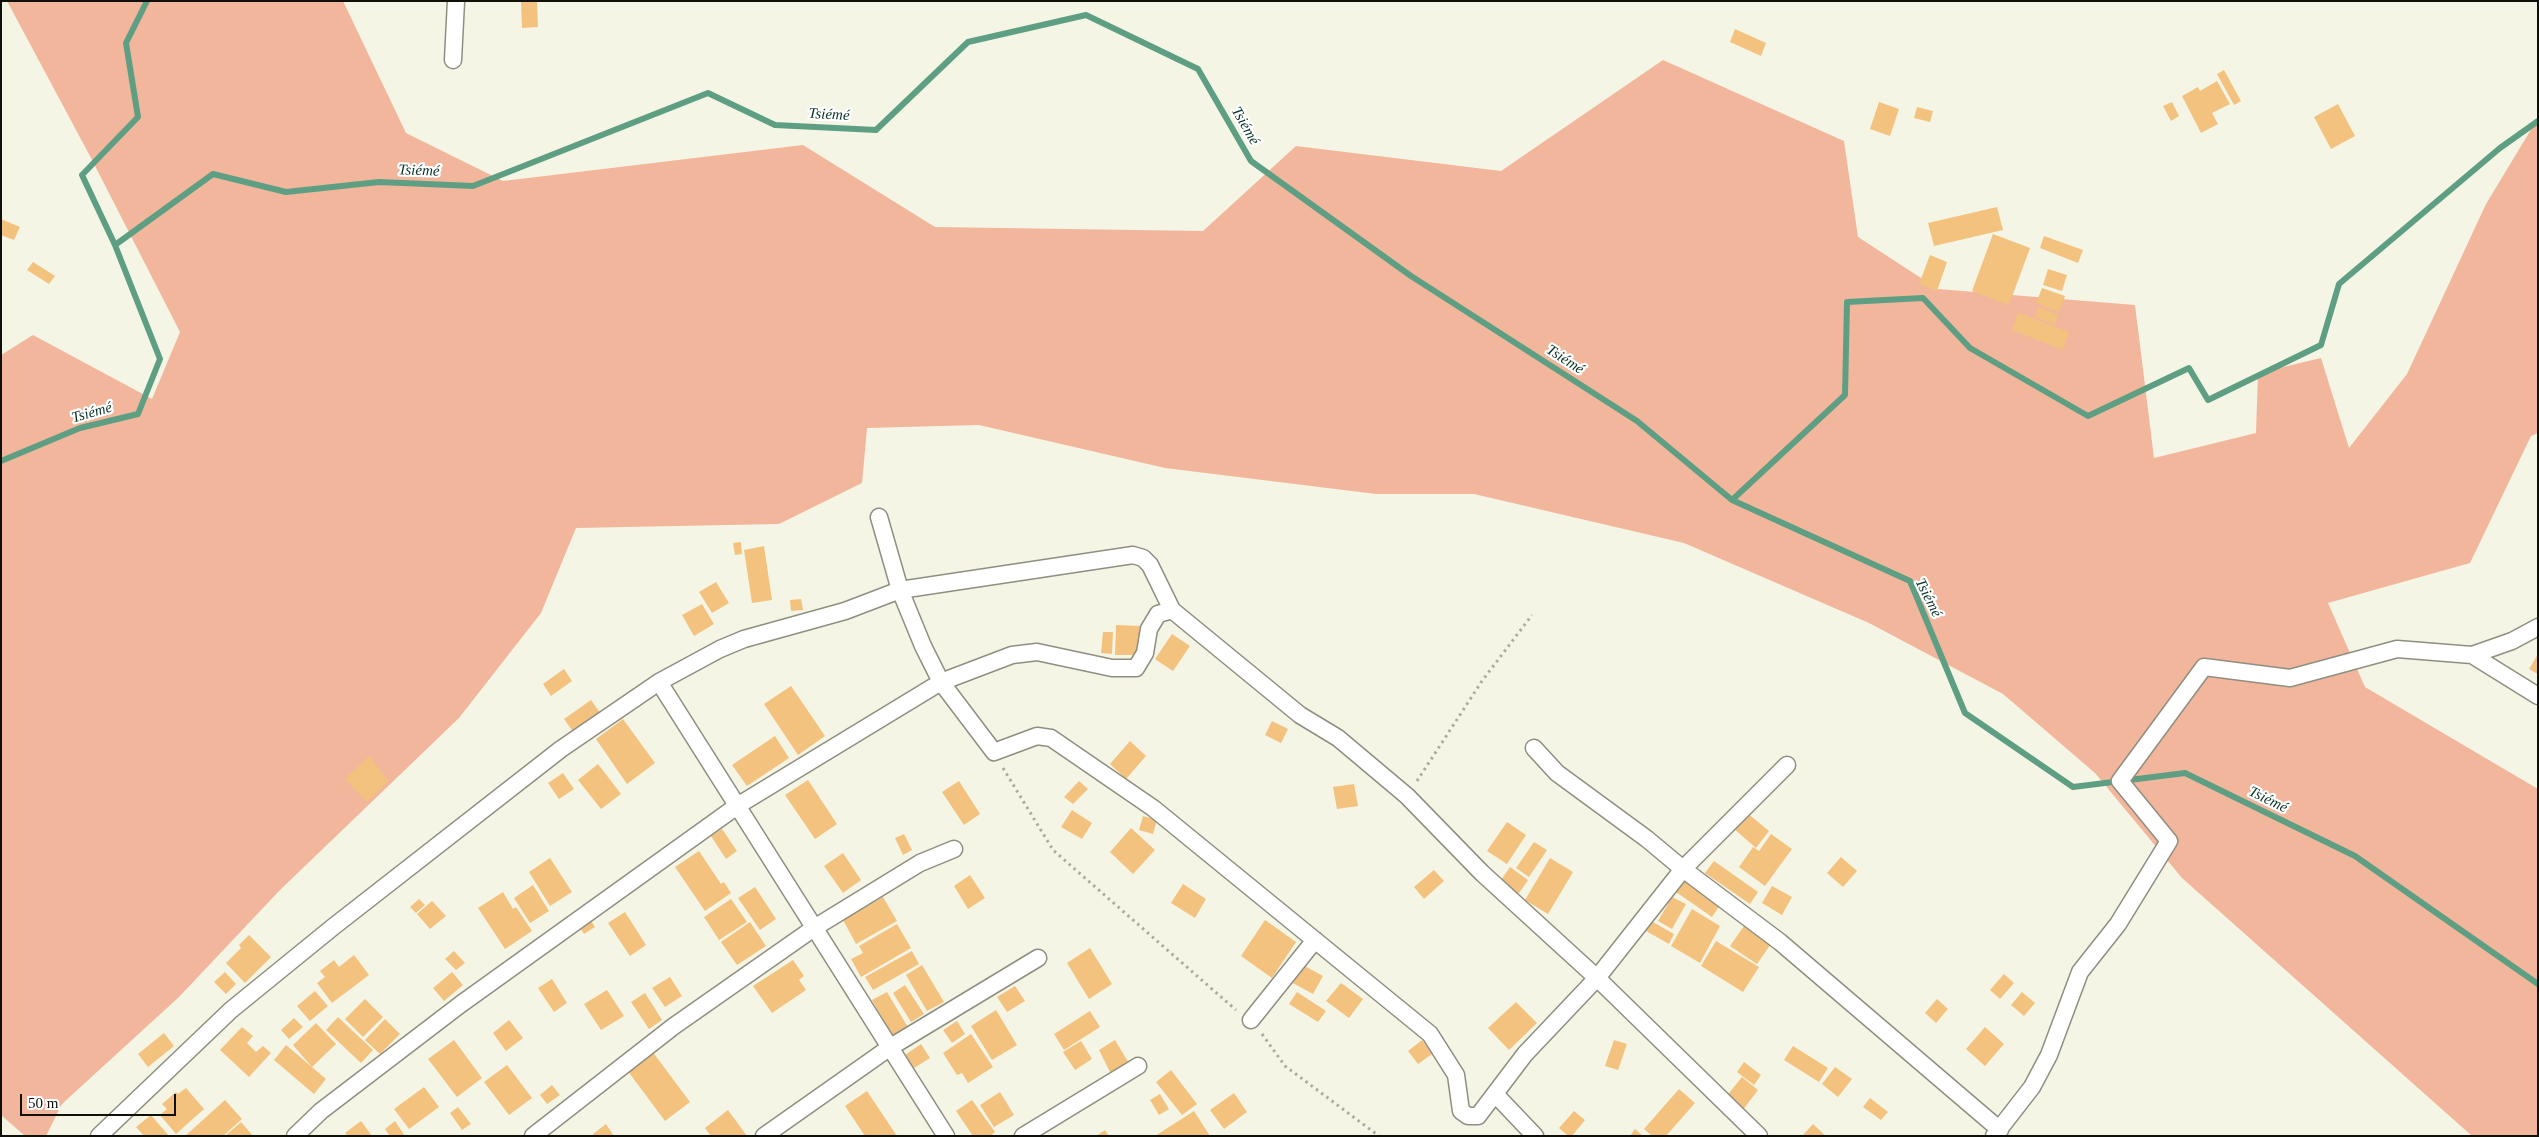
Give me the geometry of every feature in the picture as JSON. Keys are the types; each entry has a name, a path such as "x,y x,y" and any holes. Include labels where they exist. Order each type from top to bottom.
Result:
{"street":[{"path":"453,60 456,1"},
{"path":"879,517 900,590 941,682 994,752 1037,736 1051,738 1153,808 1430,1034 1456,1075 1461,1111 1468,1116 1478,1116 1496,1095 1525,1054 1597,978 1683,869 1787,765"},
{"path":"98,1136 231,1010 332,927 561,749 659,682 744,639 845,611 900,590 1134,556 1143,558 1150,565 1172,610 1300,716 1338,738 1407,796 1482,874 1597,978 1759,1136"},
{"path":"295,1136 320,1111 461,1004 737,806 941,682 1012,655 1037,652 1112,668 1136,668 1144,653 1149,629 1158,614 1172,610"},
{"path":"2472,656 2512,641 2538,628"},
{"path":"1534,748 1557,773 1647,838 1683,869 1780,942 1997,1133 2032,1087 2049,1054 2080,972 2118,924 2169,841 2120,782 2204,667 2290,678 2397,649 2472,656 2538,696"},
{"path":"659,682 946,1136"},
{"path":"533,1136 674,1026 814,928 920,863 954,849"},
{"path":"1251,1020 1315,940"},
{"path":"764,1136 889,1048 1038,958"},
{"path":"1023,1136 1138,1066"},
{"path":"1496,1095 1535,1136"}],"path":[{"path":"1407,796 1482,682 1532,615"},
{"path":"994,752 1020,799 1053,850 1225,1003 1251,1020 1285,1066 1379,1136"}],"shaded area":[{"path":"7,1 343,1 406,133 503,181 803,145 935,227 1203,231 1296,146 1501,171 1663,60 1844,141 1858,237 1938,289 2135,305 2154,458 2256,433 2258,373 2321,358 2349,448 2407,374 2486,204 2538,118 2538,433 2531,436 2470,563 2328,603 2365,687 2538,789 2538,1136 2472,1136 2182,878 2095,773 2003,694 1869,623 1684,543 1474,494 1376,494 1165,468 979,425 867,428 862,483 779,524 576,528 541,613 459,718 280,890 179,997 62,1104 46,1136 25,1136 1,1115 1,355 33,335 152,399 180,332 91,158"}],"building":[{"path":"521,2 537,2 538,27 522,28"},
{"path":"1735,29 1766,43 1761,56 1730,42"},
{"path":"2224,70 2241,101 2234,105 2217,74"},
{"path":"2217,81 2230,104 2212,113 2218,124 2201,133 2182,96 2198,87 2200,91"},
{"path":"1879,102 1899,109 1890,136 1870,129"},
{"path":"2172,102 2179,116 2171,121 2163,106"},
{"path":"2338,104 2355,136 2331,149 2314,117"},
{"path":"1917,107 1933,111 1930,122 1914,118"},
{"path":"1997,207 2003,230 1934,246 1928,223"},
{"path":"1,219 20,227 14,240 1,235"},
{"path":"1993,234 2030,248 2009,305 1972,291"},
{"path":"2044,236 2083,250 2078,263 2040,248"},
{"path":"1930,255 1947,262 1937,291 1919,284"},
{"path":"33,262 55,276 49,284 27,270"},
{"path":"2048,269 2067,275 2062,291 2043,285"},
{"path":"2042,288 2065,296 2059,312 2036,303"},
{"path":"2039,307 2058,315 2055,325 2035,317"},
{"path":"2018,313 2069,332 2063,350 2012,330"},
{"path":"741,542 742,554 735,555 733,543"},
{"path":"764,546 772,600 752,603 744,550"},
{"path":"716,582 729,603 712,613 699,592"},
{"path":"801,599 803,610 791,611 790,600"},
{"path":"702,604 714,624 694,636 682,615"},
{"path":"1116,625 1140,626 1139,655 1115,655"},
{"path":"1103,632 1113,632 1112,654 1101,653"},
{"path":"1172,634 1190,646 1173,671 1155,659"},
{"path":"2538,654 2538,674 2529,669"},
{"path":"564,669 572,681 551,696 543,684"},
{"path":"791,686 825,736 798,755 764,704"},
{"path":"591,700 601,714 574,733 564,719"},
{"path":"623,719 655,763 627,784 596,739"},
{"path":"1272,721 1288,729 1281,743 1265,735"},
{"path":"775,736 789,758 747,786 732,765"},
{"path":"1130,741 1146,756 1126,779 1110,764"},
{"path":"369,756 389,781 367,802 345,779"},
{"path":"598,764 621,794 601,809 578,780"},
{"path":"563,773 574,789 559,799 548,783"},
{"path":"808,780 837,824 815,839 785,795"},
{"path":"959,781 980,814 964,825 942,792"},
{"path":"1079,781 1088,789 1073,804 1064,797"},
{"path":"1354,784 1358,806 1337,809 1333,787"},
{"path":"1072,810 1092,823 1082,839 1061,827"},
{"path":"1746,812 1769,831 1756,848 1733,828"},
{"path":"1143,816 1157,820 1153,834 1139,830"},
{"path":"1507,822 1526,835 1507,864 1487,851"},
{"path":"1131,828 1155,850 1133,874 1110,852"},
{"path":"722,829 737,851 726,859 711,836"},
{"path":"904,834 912,850 903,855 895,838"},
{"path":"1771,834 1792,849 1765,886 1739,867 1753,847 1759,851"},
{"path":"1534,842 1547,850 1529,877 1516,868"},
{"path":"699,851 721,884 724,882 731,893 705,911 675,867"},
{"path":"843,853 861,880 843,893 824,866"},
{"path":"1841,857 1857,871 1843,887 1827,873"},
{"path":"550,858 572,892 550,906 529,872"},
{"path":"1550,858 1573,872 1548,914 1525,900"},
{"path":"1714,861 1758,892 1750,904 1705,873"},
{"path":"1510,867 1528,880 1517,896 1499,883"},
{"path":"1434,870 1444,881 1424,899 1414,887"},
{"path":"970,875 985,898 968,909 954,886"},
{"path":"1684,880 1720,905 1712,917 1676,892"},
{"path":"1183,884 1206,899 1195,918 1171,903"},
{"path":"533,885 549,911 530,923 514,898"},
{"path":"1772,886 1792,897 1782,915 1762,903"},
{"path":"755,887 776,919 760,930 738,898"},
{"path":"503,892 513,909 516,907 532,931 505,949 478,908"},
{"path":"883,897 897,921 856,944 843,920"},
{"path":"1672,897 1686,904 1672,929 1658,921"},
{"path":"419,899 425,905 416,913 410,907"},
{"path":"731,899 747,922 719,940 704,917"},
{"path":"432,901 446,916 430,929 417,914"},
{"path":"1692,909 1720,926 1700,963 1671,946"},
{"path":"625,912 646,945 630,956 608,923"},
{"path":"590,919 595,927 584,934 579,926"},
{"path":"1265,920 1296,942 1272,978 1241,956"},
{"path":"1651,921 1674,934 1669,944 1646,931"},
{"path":"750,922 766,946 737,965 721,942"},
{"path":"897,924 911,948 861,977 851,959 863,953 859,946"},
{"path":"1744,926 1771,944 1757,964 1730,946"},
{"path":"249,935 271,957 245,983 226,963 241,948 239,945"},
{"path":"1716,941 1759,967 1743,992 1701,966"},
{"path":"1090,948 1112,984 1089,999 1067,963"},
{"path":"454,951 465,963 456,970 445,959"},
{"path":"912,951 919,964 873,990 865,977"},
{"path":"354,955 369,975 332,1003 317,983 325,977 320,971 334,960 339,967"},
{"path":"793,960 804,976 799,980 806,990 772,1013 753,986"},
{"path":"1301,964 1323,976 1313,994 1291,982"},
{"path":"922,965 944,1002 927,1011 906,975"},
{"path":"225,972 236,984 226,994 214,982"},
{"path":"452,972 463,985 444,1001 433,988"},
{"path":"2004,974 2014,983 2000,999 1990,990"},
{"path":"670,977 682,996 665,1007 652,988"},
{"path":"552,979 567,1003 554,1012 538,988"},
{"path":"1341,983 1363,999 1349,1018 1326,1001"},
{"path":"905,985 924,1014 911,1022 893,993"},
{"path":"1015,986 1025,1001 1007,1012 997,997"},
{"path":"607,990 624,1016 601,1030 584,1004"},
{"path":"315,991 328,1006 310,1021 297,1006"},
{"path":"887,992 909,1029 893,1037 872,1000"},
{"path":"1297,992 1326,1011 1318,1022 1289,1004"},
{"path":"2022,992 2035,1003 2024,1016 2011,1005"},
{"path":"645,993 662,1020 649,1029 631,1002"},
{"path":"365,999 383,1017 363,1037 345,1019"},
{"path":"1937,999 1948,1009 1936,1023 1925,1013"},
{"path":"1516,1002 1537,1023 1509,1050 1488,1028"},
{"path":"996,1010 1017,1045 992,1060 971,1026"},
{"path":"1090,1011 1100,1027 1064,1050 1054,1034"},
{"path":"338,1017 373,1050 361,1063 326,1030"},
{"path":"294,1018 303,1027 289,1039 281,1030"},
{"path":"385,1019 400,1034 380,1054 365,1040"},
{"path":"509,1020 523,1038 506,1051 493,1033"},
{"path":"957,1021 965,1034 952,1043 943,1030"},
{"path":"316,1023 336,1044 312,1067 293,1045"},
{"path":"242,1027 253,1036 247,1043 256,1052 263,1046 271,1053 249,1077 220,1050"},
{"path":"1985,1027 2004,1044 1985,1066 1966,1049"},
{"path":"164,1033 174,1046 148,1067 138,1054"},
{"path":"971,1034 993,1067 968,1083 962,1073 957,1075 943,1053"},
{"path":"454,1040 482,1078 457,1097 428,1059"},
{"path":"1115,1040 1130,1065 1112,1076 1099,1050"},
{"path":"1422,1040 1432,1054 1418,1064 1408,1051"},
{"path":"1614,1040 1627,1044 1618,1070 1605,1066"},
{"path":"1081,1041 1092,1059 1075,1070 1063,1052"},
{"path":"921,1044 930,1058 914,1068 905,1055"},
{"path":"286,1045 326,1079 314,1094 274,1060"},
{"path":"1793,1046 1828,1068 1819,1082 1784,1060"},
{"path":"652,1051 690,1102 665,1121 627,1070"},
{"path":"1744,1062 1761,1075 1754,1085 1737,1072"},
{"path":"507,1065 532,1098 509,1115 484,1082"},
{"path":"1835,1067 1852,1079 1838,1097 1822,1084"},
{"path":"1171,1070 1197,1104 1182,1115 1156,1082"},
{"path":"1742,1077 1758,1090 1742,1111 1725,1098"},
{"path":"552,1085 560,1095 547,1104 540,1095"},
{"path":"424,1087 439,1107 409,1129 394,1109"},
{"path":"186,1088 204,1109 176,1134 160,1115 167,1109 162,1104 176,1092 178,1094"},
{"path":"1679,1089 1695,1103 1666,1136 1652,1136 1644,1129"},
{"path":"867,1091 897,1136 865,1136 845,1106"},
{"path":"1000,1092 1014,1115 994,1127 980,1105"},
{"path":"1234,1093 1247,1112 1224,1129 1210,1110"},
{"path":"1160,1094 1169,1109 1159,1115 1150,1100"},
{"path":"1870,1098 1888,1112 1881,1120 1863,1107"},
{"path":"225,1100 242,1119 223,1136 185,1136"},
{"path":"972,1100 995,1132 990,1136 973,1136 956,1111"},
{"path":"458,1107 471,1124 462,1130 450,1113"},
{"path":"728,1110 747,1136 711,1136 705,1128"},
{"path":"1194,1111 1210,1136 1155,1136"},
{"path":"1574,1111 1585,1120 1572,1136 1568,1136 1559,1128"},
{"path":"151,1115 169,1136 144,1136 136,1127"},
{"path":"361,1121 372,1136 348,1136 345,1133"},
{"path":"395,1121 405,1136 390,1136 385,1129"},
{"path":"241,1122 253,1136 225,1136"},
{"path":"606,1124 614,1136 594,1136 593,1134"},
{"path":"1813,1124 1826,1136 1802,1136"},
{"path":"1635,1129 1643,1136 1630,1136"},
{"path":"1105,1130 1109,1136 1096,1136"}],"waterway":[{"path":"115,245 82,175 138,117 126,43 147,1"},
{"name":"Tsiémé","path":"1,461 80,428 138,414 160,359 115,245 213,174 286,192 379,182 473,186 708,93 775,125 876,130 968,42 1086,15 1198,69 1251,161 1411,276 1637,421 1732,500 1910,581 1965,713 2073,787 2185,773 2355,856 2538,984"},
{"path":"1732,500 1845,395 1847,302 1923,298 1970,348 2088,416 2189,368 2208,400 2321,345 2339,284 2500,148 2538,121"}]}
